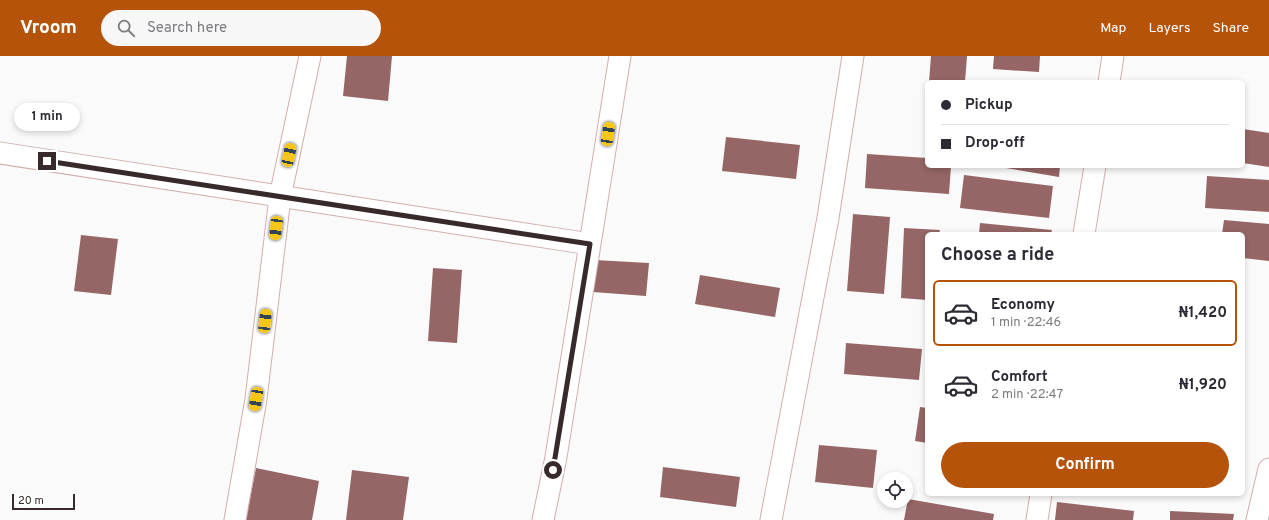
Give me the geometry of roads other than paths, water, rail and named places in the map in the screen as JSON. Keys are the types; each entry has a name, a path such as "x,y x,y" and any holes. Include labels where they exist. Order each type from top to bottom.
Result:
{"street":[{"path":"235,520 256,399 280,198 310,56"},
{"path":"543,520 556,457 620,56"},
{"path":"772,520 828,218 853,56"},
{"path":"1109,80 1113,56"},
{"path":"0,153 280,198 590,244"},
{"path":"1084,232 1095,168"},
{"path":"1258,520 1269,469"},
{"path":"1037,520 1041,496"}]}
